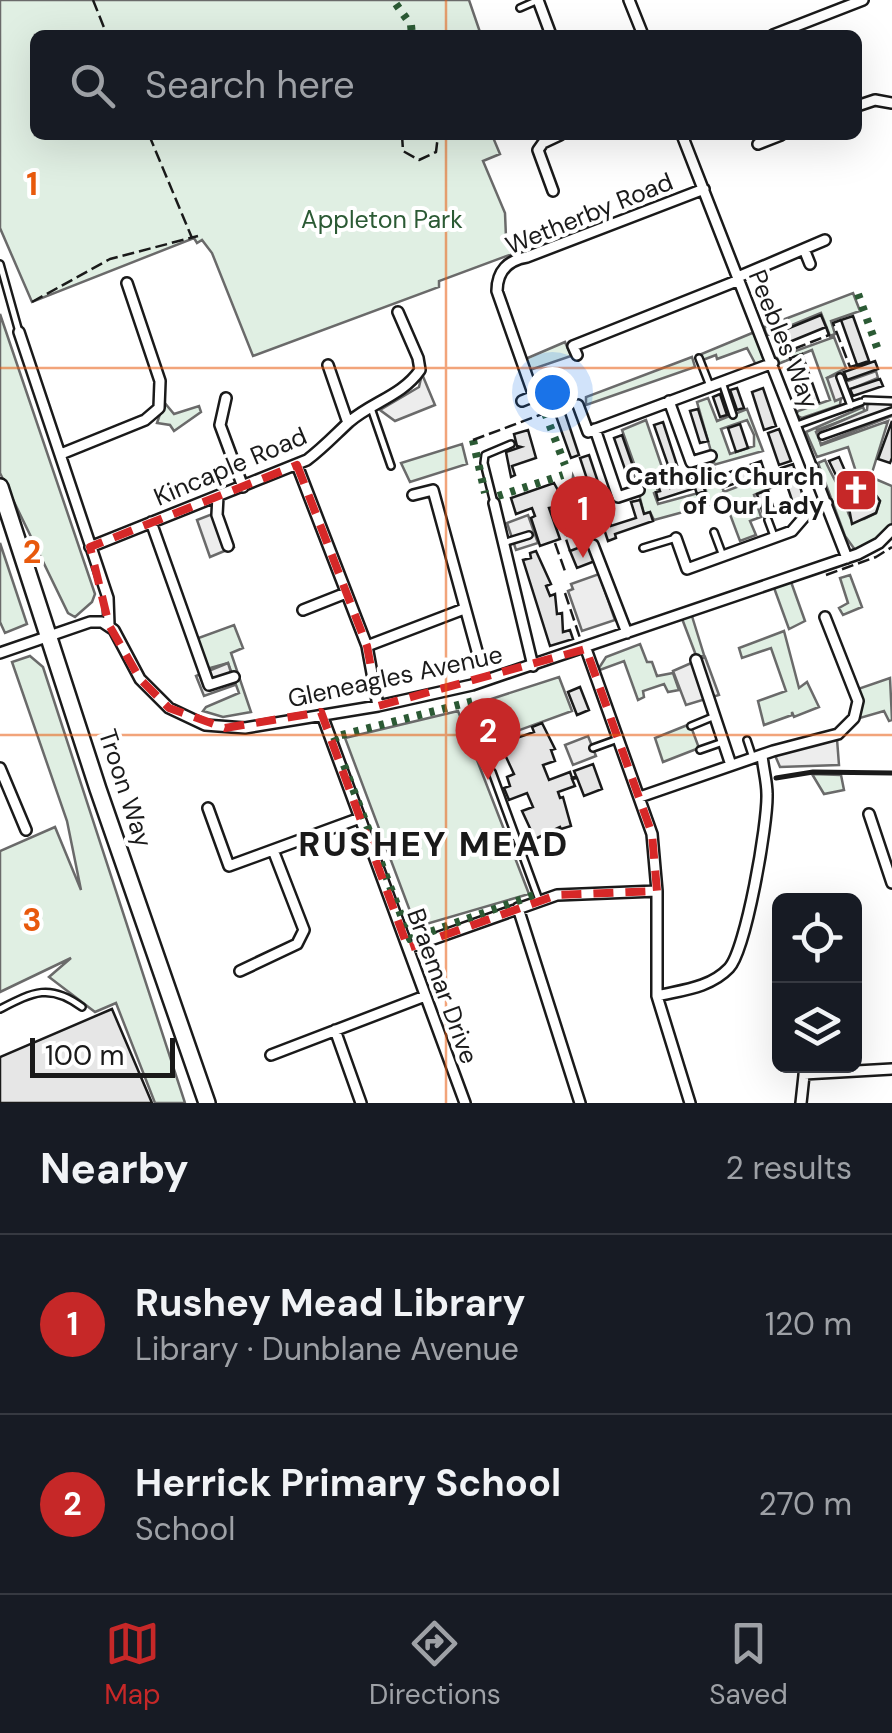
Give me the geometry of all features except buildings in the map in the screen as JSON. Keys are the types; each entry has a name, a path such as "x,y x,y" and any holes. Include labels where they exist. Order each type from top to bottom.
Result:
{"highway":[{"name":"Troon Way","path":"0,486 98,789 208,1103"}],"street":[{"path":"538,0 550,30"},
{"path":"630,0 641,30"},
{"path":"786,30 862,0"},
{"path":"862,104 875,100 892,103"},
{"path":"548,140 538,150 553,191"},
{"name":"Peebles Way","path":"684,140 847,558"},
{"path":"758,144 768,140"},
{"name":"Wetherby Road","path":"522,401 539,394 497,291 503,269 513,260 704,189"},
{"path":"573,346 825,240"},
{"path":"804,249 810,264"},
{"path":"61,454 145,420 159,408 160,381 127,283"},
{"name":"Kincaple Road","path":"90,547 244,487 329,444 348,423 403,390 420,370 400,317 414,317"},
{"path":"0,653 90,622 108,624 108,598 19,332"},
{"path":"578,405 588,432 773,363"},
{"path":"328,365 348,423"},
{"path":"226,398 220,425 244,487"},
{"path":"670,401 691,462 711,456"},
{"path":"595,429 618,497 639,490"},
{"path":"296,464 368,646 378,706"},
{"path":"413,495 432,490 477,650"},
{"path":"218,496 217,516 228,546"},
{"path":"494,503 533,666"},
{"path":"676,538 686,569 792,530 811,509 827,503"},
{"path":"496,516 510,512"},
{"path":"152,522 209,686 234,677"},
{"name":"Gleneagles Avenue","path":"108,624 147,686 170,708 187,718 225,728 378,706 472,686 847,558 879,543 892,530"},
{"path":"593,544 627,633"},
{"path":"302,610 346,593"},
{"path":"368,646 464,609"},
{"path":"640,798 731,765 838,734 854,718 858,701 825,617"},
{"path":"586,649 652,834 657,891 657,996 690,1103"},
{"path":"696,660 731,765"},
{"path":"686,676 700,671"},
{"name":"Braemar Drive","path":"322,715 465,1103"},
{"path":"657,996 702,986 732,966 739,951 758,865 767,795 757,757"},
{"path":"0,768 26,830"},
{"path":"208,808 230,866 360,818"},
{"path":"869,814 892,883"},
{"path":"10,822 22,817"},
{"path":"240,971 297,944 304,930 273,850"},
{"path":"408,948 557,895 657,891"},
{"path":"518,908 580,1103"},
{"path":"271,1055 425,996"},
{"path":"335,1030 361,1103"},
{"path":"862,1069 892,1069"},
{"path":"801,1103 805,1073"}],"lane":[{"path":"520,8 538,0"},
{"path":"0,264 19,332"},
{"path":"699,358 710,386"},
{"path":"840,377 851,406"},
{"path":"722,382 733,415"},
{"path":"796,426 863,401 892,402"},
{"path":"371,408 391,466"},
{"path":"822,436 892,411"},
{"path":"494,503 484,463 486,455 511,444"},
{"path":"768,520 774,537"},
{"path":"714,532 723,556"},
{"path":"503,543 528,535"},
{"path":"643,548 676,538"},
{"path":"691,726 714,716"},
{"path":"593,748 619,738"},
{"path":"746,740 757,757"},
{"path":"700,750 724,742"},
{"path":"492,772 540,900"},
{"path":"0,1009 38,991 64,993 82,1006"}],"highlighted area":[{"path":"297,465 367,646 378,706 586,649 652,834 657,891 557,895 408,948 321,712 225,728 169,708 140,679 109,625 90,547"}],"green space":[{"name":"Appleton Park","path":"0,0 469,0 479,30 30,30 30,140 494,140 500,154 483,161 505,213 506,237 512,254 439,281 439,287 253,356 212,253 202,240 197,243 194,238 32,302 0,228"},
{"path":"853,293 860,311 831,321 835,334 830,336 821,313 768,335 764,327"},
{"path":"0,314 95,594 75,617 68,613 0,473"},
{"path":"757,331 769,360 756,365 747,348 700,361 699,355"},
{"path":"834,337 846,368 827,378 841,397 840,405 802,418 796,415 798,411 830,400 812,350 778,364 776,358"},
{"path":"565,342 571,356 527,371 523,360"},
{"path":"692,357 695,367 586,405 586,397"},
{"path":"708,398 717,421 747,409 763,451 713,465 724,492 771,474 775,486 754,495 761,517 750,521 756,535 740,541 722,493 718,495 720,502 654,520 650,512 644,514 634,474 637,472 622,430 646,420 663,470 652,474 658,504 706,491 698,468 714,462 697,402","holes":["747,420 754,446 730,454 721,429"]},
{"path":"164,402 174,414 199,406 201,412 174,431 170,425 157,423"},
{"path":"863,407 865,412 817,430 821,445 888,421 867,489 849,487 858,478 848,447 817,457 806,432"},
{"path":"462,444 467,464 410,482 401,463"},
{"path":"825,460 851,519 864,519 876,513 880,501 870,487 873,478 892,486 892,530 858,554 845,536 818,463"},
{"path":"573,476 594,526 566,534"},
{"path":"0,543 27,624 5,633 0,622"},
{"path":"850,575 862,607 843,615 839,608 848,603 840,578"},
{"path":"790,579 805,621 789,629 773,585"},
{"path":"691,613 704,655 697,658 681,616"},
{"path":"234,625 243,648 231,653 251,712 223,717 203,711 239,693 228,663 203,670 193,640"},
{"path":"784,631 799,688 807,682 819,707 794,717 792,712 764,725 758,701 786,691 771,648 742,658 739,648"},
{"path":"640,644 657,676 673,673 679,690 668,692 664,684 643,691 644,697 638,700 624,661 597,671 606,657"},
{"path":"30,656 43,667 185,1103 155,1103 116,1003 95,1012 49,977 71,958 0,992 0,851 55,827 81,890 67,821 12,662"},
{"path":"559,677 572,711 495,739 482,702"},
{"path":"890,678 892,720 884,711 860,718 855,690"},
{"path":"458,711 529,894 416,927 345,738"},
{"path":"690,724 699,748 663,762 655,738"},
{"path":"812,774 841,775 844,790 824,794"}],"shaded area":[{"path":"876,371 878,378 851,389 852,394 835,401 827,378 844,372 848,381"},
{"path":"422,374 435,405 395,421 380,410 419,387"},
{"path":"868,400 892,402 892,416 821,444 816,432 867,410"},
{"path":"220,511 234,547 210,557 197,520"},
{"path":"528,515 538,543 516,550 507,523"},
{"path":"599,574 615,620 582,631 568,591 573,589 571,584"},
{"path":"705,657 719,695 686,705 673,671"},
{"path":"228,663 235,685 204,696 196,676"},
{"path":"588,736 596,756 573,765 565,745"},
{"path":"837,739 839,765 780,767 774,753"}],"hedge":[{"path":"396,4 412,30"},
{"path":"858,294 878,350"},
{"path":"545,413 565,465"},
{"path":"473,440 485,493"},
{"path":"498,496 563,475"},
{"path":"336,742 334,737 474,701"},
{"path":"344,765 410,939 537,894"}],"fence":[{"path":"93,0 105,30"},
{"path":"151,140 192,238"},
{"path":"402,140 403,151 419,160 436,152 437,140"},
{"path":"32,302 110,259 198,236"},
{"path":"841,320 833,323 850,367 857,365"},
{"path":"782,345 786,352 829,335 826,327"},
{"path":"473,440 545,413"},
{"path":"570,551 565,536 595,526"},
{"path":"555,543 566,574"},
{"path":"826,575 892,547"},
{"path":"565,593 580,638"}],"wall":[{"path":"776,778 813,772 892,773"}],"place":[{"name":"Catholic Church of Our Lady","path":"856,490"},
{"name":"Rushey Mead Library","path":"583,558"},
{"name":"Herrick Primary School","path":"488,780"}],"district":[{"name":"RUSHEY MEAD","path":"434,844"}]}
